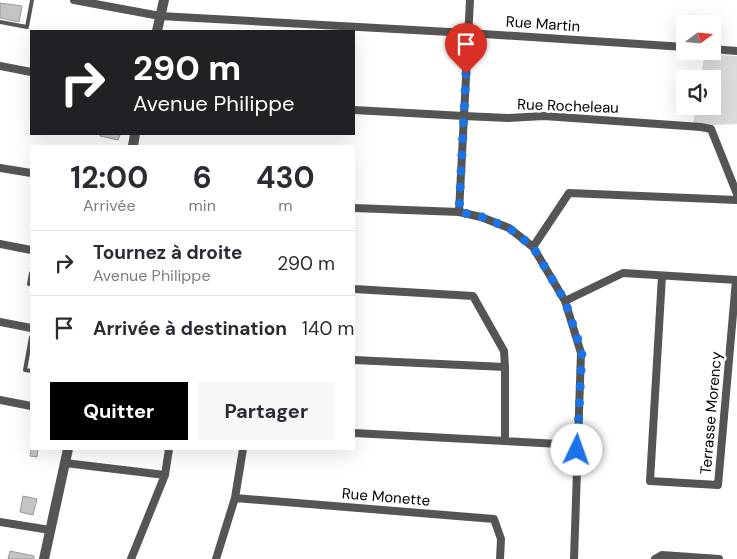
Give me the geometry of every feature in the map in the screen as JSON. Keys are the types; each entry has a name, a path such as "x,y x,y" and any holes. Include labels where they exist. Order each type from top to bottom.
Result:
{"street":[{"name":"Rue Martin","path":"74,0 160,16 676,46"},
{"path":"157,30 164,0"},
{"path":"459,212 470,0"},
{"path":"721,50 737,51"},
{"path":"0,66 30,72"},
{"name":"Rue Rocheleau","path":"355,110 508,118 544,116 711,129 737,194"},
{"path":"0,168 30,174"},
{"path":"533,247 569,193 737,200"},
{"path":"355,208 459,212 482,217 509,228 533,247 565,301 582,352 574,559"},
{"path":"0,244 30,250"},
{"path":"565,301 623,273 736,280"},
{"name":"Terrasse Morency","path":"662,276 650,481 718,485 733,363 736,280"},
{"path":"355,289 473,296 504,351 506,367 505,441"},
{"path":"0,322 30,328"},
{"path":"355,360 506,367"},
{"path":"0,400 30,406"},
{"path":"355,433 578,446"},
{"path":"44,559 68,450"},
{"path":"131,559 165,475 169,450"},
{"path":"216,559 235,498 243,450"},
{"path":"65,463 165,475"},
{"name":"Rue Monette","path":"235,498 494,519 501,539 500,559"},
{"path":"0,522 50,530"},
{"path":"655,559 662,556 719,559"}],"lane":[{"path":"0,22 27,27 32,0"},
{"path":"29,284 30,278"},
{"path":"30,342 25,370 30,371"}],"shaded area":[{"path":"721,55 737,56 737,124 714,125 693,123 694,115 721,115 721,70 702,70 704,60 721,60"}],"building":[{"path":"0,3 22,6 19,22 0,18"},
{"path":"100,135 120,135 118,140"},
{"path":"31,450 38,450 37,457 30,456"},
{"path":"23,496 37,499 33,515 20,512"},
{"path":"10,551 34,556 34,559 8,559"}],"route":[{"path":"466,74 459,212 482,217 509,228 533,247 565,301 582,352 577,450"}]}
